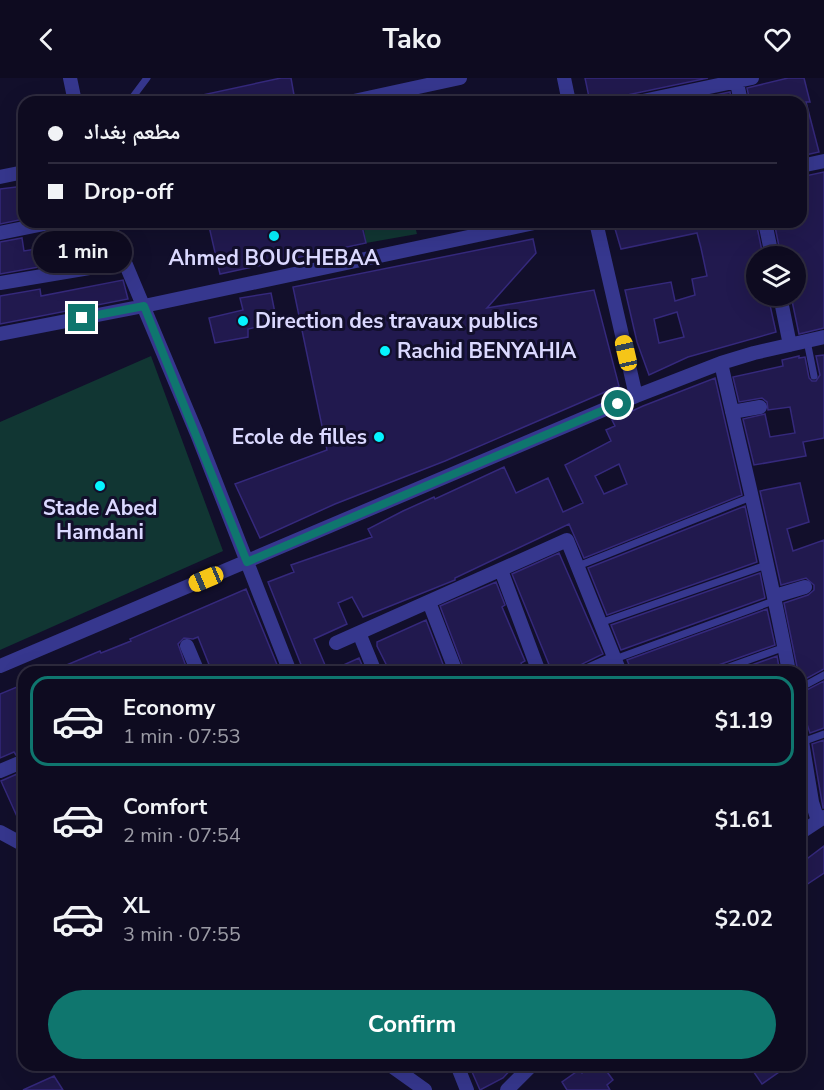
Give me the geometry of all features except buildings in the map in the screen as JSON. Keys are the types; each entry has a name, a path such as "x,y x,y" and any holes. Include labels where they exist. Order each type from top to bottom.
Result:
{"street":[{"path":"70,78 74,96"},
{"path":"377,96 460,78"},
{"path":"564,78 568,96"},
{"path":"665,96 752,78"},
{"path":"736,80 740,96"},
{"path":"807,165 824,161"},
{"path":"0,177 18,173"},
{"path":"0,233 25,228"},
{"path":"110,228 144,306 288,666"},
{"path":"0,334 144,306 511,228"},
{"path":"597,228 636,396"},
{"path":"766,228 770,246"},
{"path":"0,284 124,262"},
{"path":"782,306 790,345"},
{"path":"0,666 636,396 754,352 824,337"},
{"path":"722,363 766,565 776,598 788,666"},
{"path":"732,412 760,407"},
{"path":"336,643 567,540 618,666"},
{"path":"501,570 537,666"},
{"path":"776,598 805,587"},
{"path":"429,602 454,666"},
{"path":"359,633 373,666"},
{"path":"188,646 196,666"},
{"path":"806,761 821,819 806,829"},
{"path":"0,771 18,764"},
{"path":"0,832 18,841"},
{"path":"398,1071 425,1090"},
{"path":"459,1071 467,1090"},
{"path":"507,1090 526,1071"}],"lane":[{"path":"134,96 147,78"},
{"path":"807,341 814,376"},
{"path":"578,566 751,497"},
{"path":"600,623 766,565"},
{"path":"618,666 776,598"},
{"path":"732,666 785,647"},
{"path":"806,685 824,675"},
{"path":"806,737 824,734"}],"green space":[{"path":"364,228 416,228 417,234 366,243"},
{"name":"Stade Abed Hamdani","path":"151,356 223,551 0,650 0,422"}],"place":[{"name":"Ahmed BOUCHEBAA","path":"274,236"},
{"name":"Direction des travaux publics","path":"243,321"},
{"name":"Rachid BENYAHIA","path":"385,351"},
{"name":"Ecole de filles","path":"379,437"},
{"name":"Stade Abed Hamdani","path":"100,486"}],"route":[{"path":"82,318 144,306 247,562 618,404"}]}
